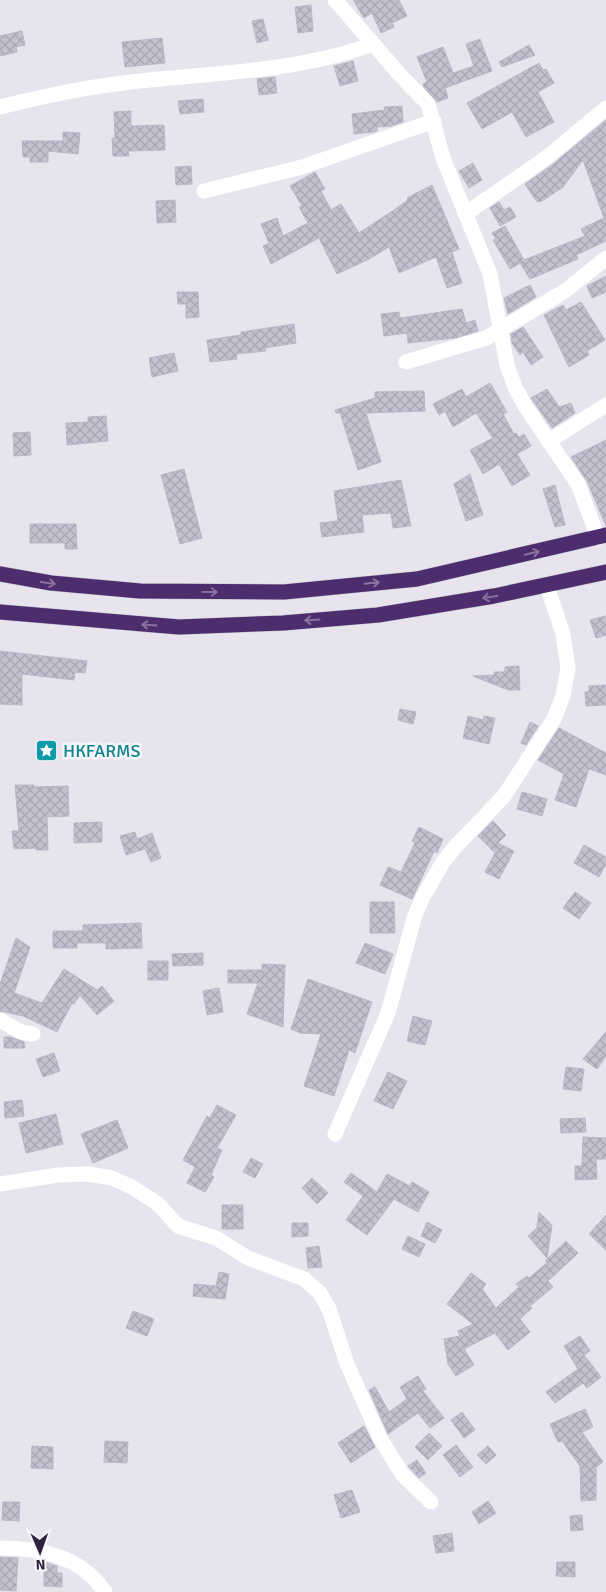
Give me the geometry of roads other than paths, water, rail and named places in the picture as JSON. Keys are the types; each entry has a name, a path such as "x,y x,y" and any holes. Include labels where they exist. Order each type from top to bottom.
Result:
{"highway":[{"path":"0,574 51,583 140,591 284,592 417,579 602,536"},
{"path":"2,615 179,627 283,623 378,615 547,586 604,574"}],"street":[{"path":"335,0 425,99 434,122 443,158 490,274 507,365 515,387 578,484 602,536"},
{"path":"0,107 36,98 122,83 275,67 349,53 374,44"},
{"path":"465,214 546,158 606,108"},
{"path":"204,191 302,167 434,122"},
{"path":"406,362 478,341 565,291 606,258"},
{"path":"549,441 606,405"},
{"path":"335,1134 388,1013 415,915 427,889 443,862 456,846 504,796 554,719 564,696 568,668 564,634 547,586"},
{"path":"0,1020 21,1032 33,1034"},
{"path":"0,1184 58,1175 88,1174 112,1178 132,1187 158,1204 178,1226 216,1238 248,1258 304,1279 320,1293 329,1309 347,1364 380,1438 402,1474 431,1502"},
{"path":"0,1548 29,1549 59,1556 88,1572 105,1592"}],"place":[{"name":"HKFARMS","path":"47,751"}]}
